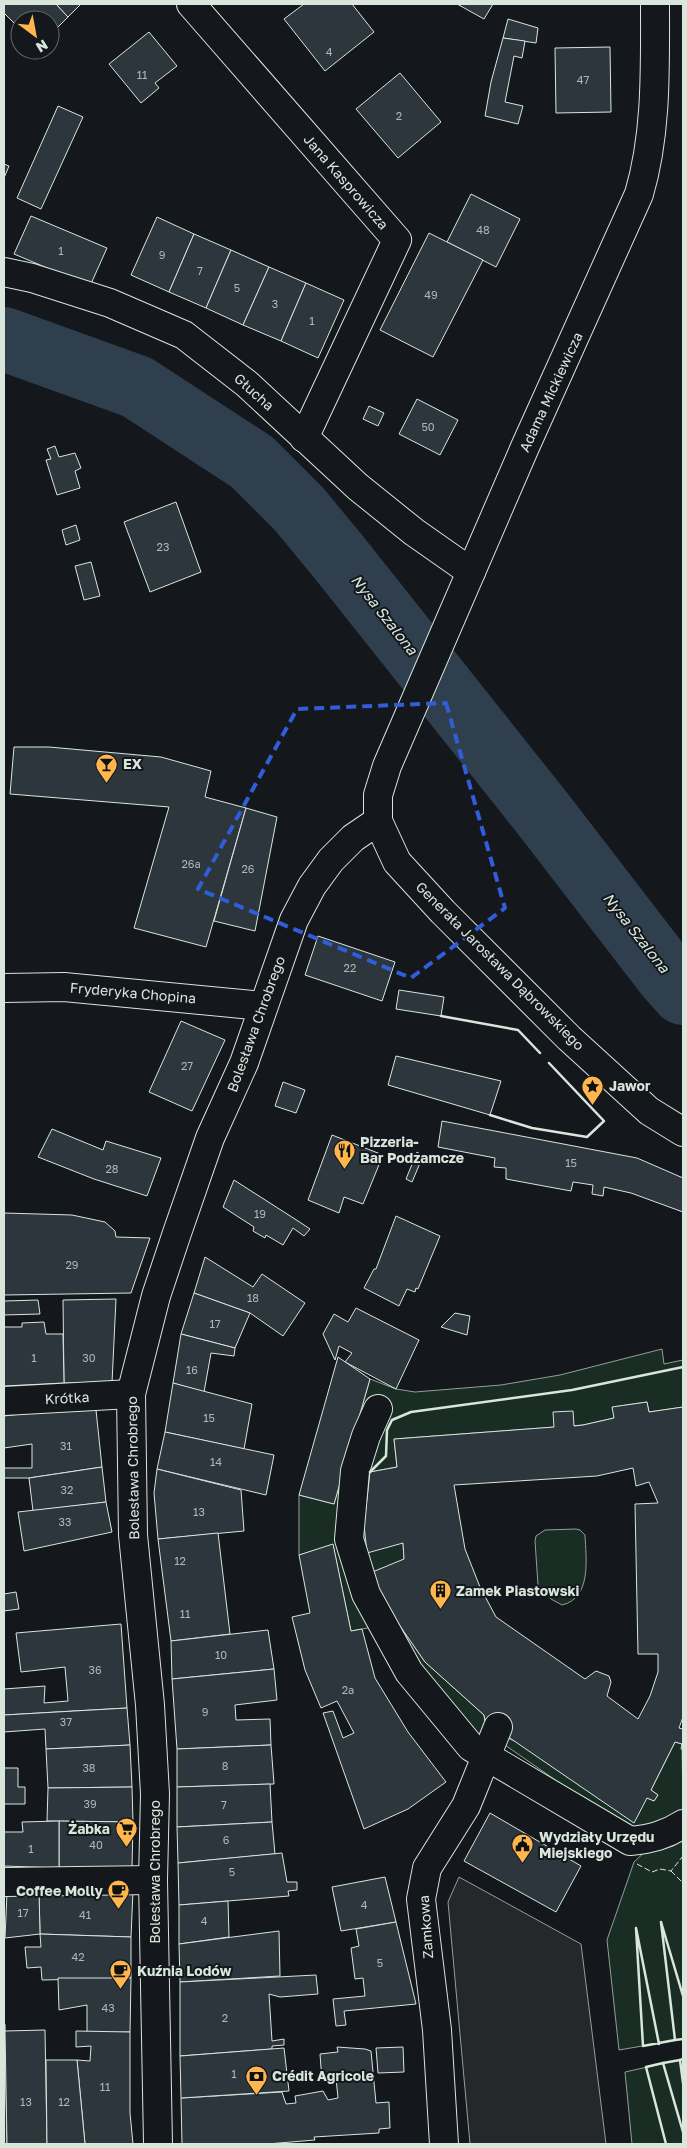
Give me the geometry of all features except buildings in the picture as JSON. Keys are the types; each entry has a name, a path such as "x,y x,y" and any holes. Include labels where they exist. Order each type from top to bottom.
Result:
{"street":[{"name":"Jana Kasprowicza","path":"191,4 397,240 304,438"},
{"name":"Adama Mickiewicza","path":"387,766 639,194 647,168 653,116 655,4"},
{"name":"Głucha","path":"4,272 110,303 184,335 247,384 304,438 414,532 466,583"},
{"name":"Generała Jarosława Dąbrowskiego","path":"387,766 378,795 378,821 397,862 450,919 569,1038 649,1111 683,1132"},
{"name":"Bolesława Chrobrego","path":"158,2144 153,1880 155,1794 150,1705 133,1535 131,1394 156,1296 210,1138 244,1063 294,920 312,886 342,849 378,821"},
{"name":"Fryderyka Chopina","path":"4,988 64,987 263,1006"},
{"name":"Krótka","path":"4,1401 131,1394"},
{"path":"378,1409 366,1436 355,1471 350,1539 364,1585 409,1672 471,1747 486,1754 630,1841 651,1839 670,1832 683,1824"},
{"name":"Zamkowa","path":"444,2144 437,2030 421,1899 427,1868 436,1850 466,1806 498,1727"},
{"path":"4,1882 153,1880"}],"highlighted area":[{"path":"446,703 505,908 411,978 198,889 297,709"}],"green space":[{"path":"662,1349 664,1364 683,1360 683,1407 649,1412 647,1402 613,1407 614,1418 583,1425 394,1439 397,1467 370,1472 364,1525 403,1543 404,1559 379,1596 425,1662 484,1715 485,1721 478,1739 470,1740 375,1599 350,1483 379,1626 351,1631 333,1545 299,1555 299,1495 334,1504 370,1379 396,1389 415,1392 501,1385 560,1375"},
{"path":"576,1529 585,1535 585,1576 583,1586 578,1594 572,1601 562,1605 551,1599 538,1585 535,1541 536,1536 545,1530"},
{"path":"505,1737 654,1801 658,1795 651,1790 675,1742 682,1744 683,1813 632,1833 502,1743"},
{"path":"683,1833 683,2039 619,2050 607,1940 634,1862 649,1848"},
{"path":"683,2059 683,2144 632,2144 625,2072"}],"shaded area":[{"path":"459,1877 581,1944 606,2144 470,2144 448,1902"}],"waterway":[{"name":"Nysa Szalona","path":"4,339 137,387 252,462 299,509 337,555 683,993"}],"fence":[{"path":"637,1864 652,1872 660,1869 671,1871 683,1856"},
{"path":"671,1871 683,1883"}],"wall":[{"path":"441,1016 518,1030 540,1053"},
{"path":"490,1115 532,1128 587,1137 604,1121 549,1063"},
{"path":"370,1472 386,1456 387,1430 392,1420 411,1412 572,1390 683,1367"},
{"path":"659,2044 636,1928 643,2046 675,2040 661,1922 683,1996"},
{"path":"675,2040 683,2039"},
{"path":"683,2059 680,2060 683,2083"},
{"path":"663,2063 680,2060"},
{"path":"666,2144 646,2067 663,2063 683,2132"}],"place":[{"name":"EX","path":"107,783"},
{"name":"Jawor","path":"593,1105"},
{"name":"Pizzeria- Bar Podzamcze","path":"344,1169"},
{"name":"Zamek Piastowski","path":"440,1610"},
{"name":"Żabka","path":"126,1848"},
{"name":"Wydziały Urzędu Miejskiego","path":"523,1864"},
{"name":"Coffee Molly","path":"119,1910"},
{"name":"Kuźnia Lodów","path":"121,1990"},
{"name":"Crédit Agricole","path":"256,2095"}]}
